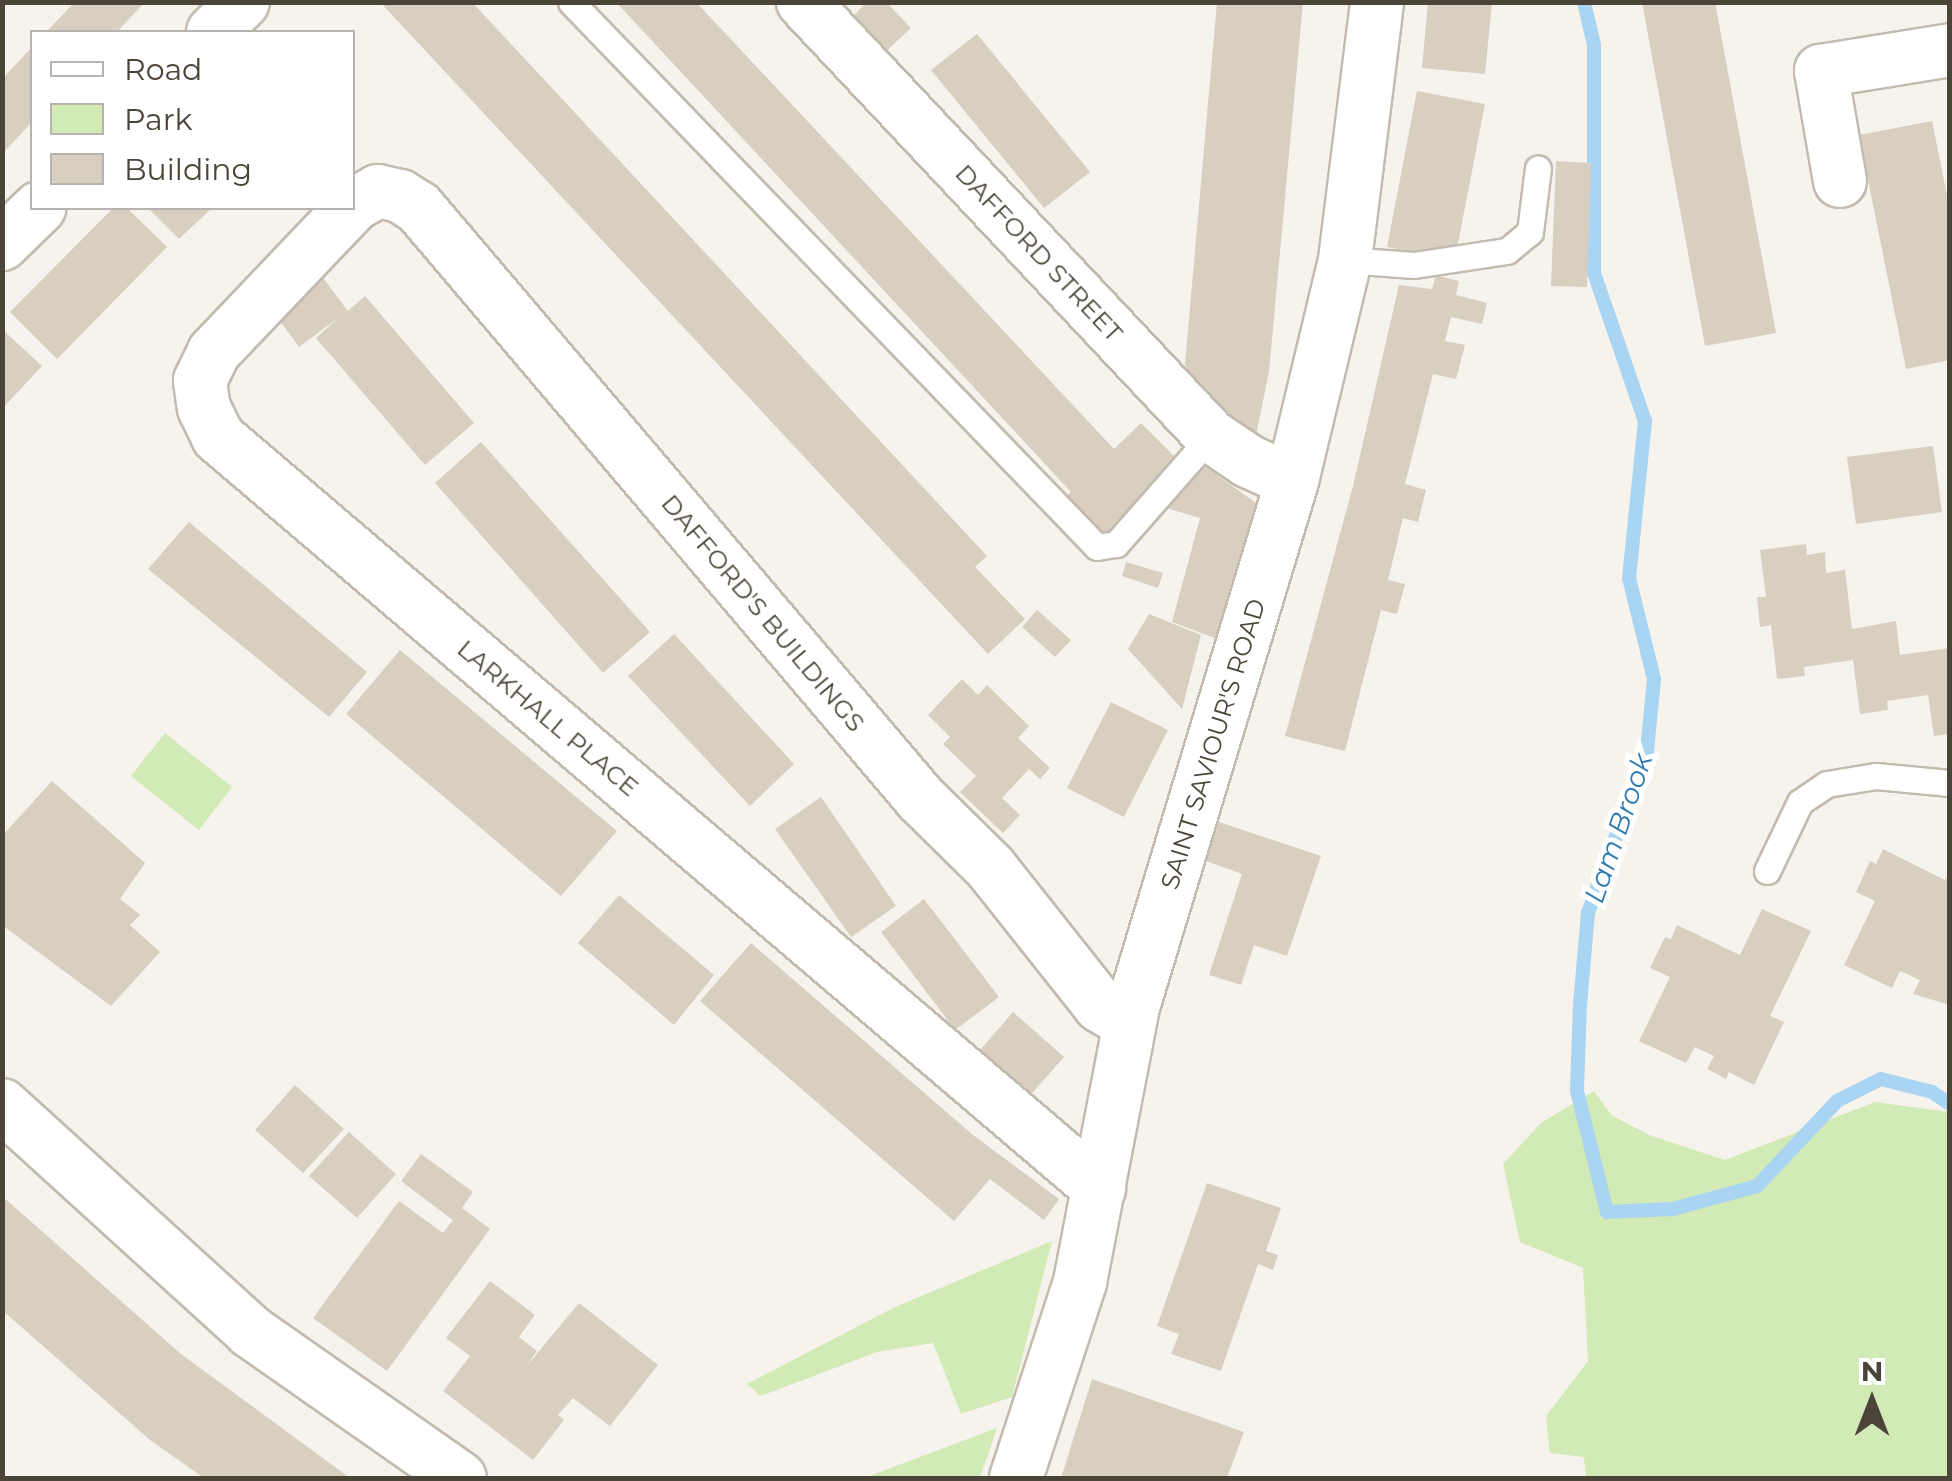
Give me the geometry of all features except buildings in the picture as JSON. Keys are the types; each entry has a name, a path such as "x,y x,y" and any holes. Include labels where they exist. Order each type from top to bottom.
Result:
{"street":[{"path":"216,30 243,2"},
{"name":"SAINT SAVIOUR'S ROAD","path":"1016,1478 1064,1342 1099,1188 1133,1007 1292,480 1345,260 1378,2"},
{"name":"DAFFORD STREET","path":"808,4 1211,436 1248,461 1292,480"},
{"path":"1840,181 1821,71 1950,50"},
{"name":"DAFFORD'S BUILDINGS","path":"368,203 419,208 921,799 990,867 1100,1006 1114,1014 1133,1007"},
{"name":"LARKHALL PLACE","path":"368,203 214,352 200,381 204,408 218,436 1099,1188"},
{"path":"2,244 37,210"},
{"path":"2,1105 250,1331 460,1478"}],"lane":[{"path":"570,2 1097,547 1116,544 1211,436"},
{"path":"1345,260 1414,265 1507,251 1522,243 1530,232 1538,168"},
{"path":"1767,871 1800,802 1827,784 1876,776 1950,783"}],"green space":[{"path":"165,733 232,787 199,830 131,776"},
{"path":"1594,1091 1611,1115 1649,1135 1725,1160 1875,1102 1949,1112 1949,1478 1586,1478 1584,1457 1550,1453 1546,1416 1588,1361 1583,1268 1520,1242 1503,1164 1541,1123"},
{"path":"1052,1241 1012,1397 961,1414 933,1343 877,1352 761,1396 747,1384 893,1308"},
{"path":"997,1428 980,1478 864,1478"}],"waterway":[{"name":"Lam Brook","path":"1584,2 1594,45 1594,273 1645,421 1629,578 1654,679 1647,751 1588,913 1577,1091 1607,1212 1673,1209 1757,1186 1837,1101 1881,1079 1932,1092 1950,1104"}]}
